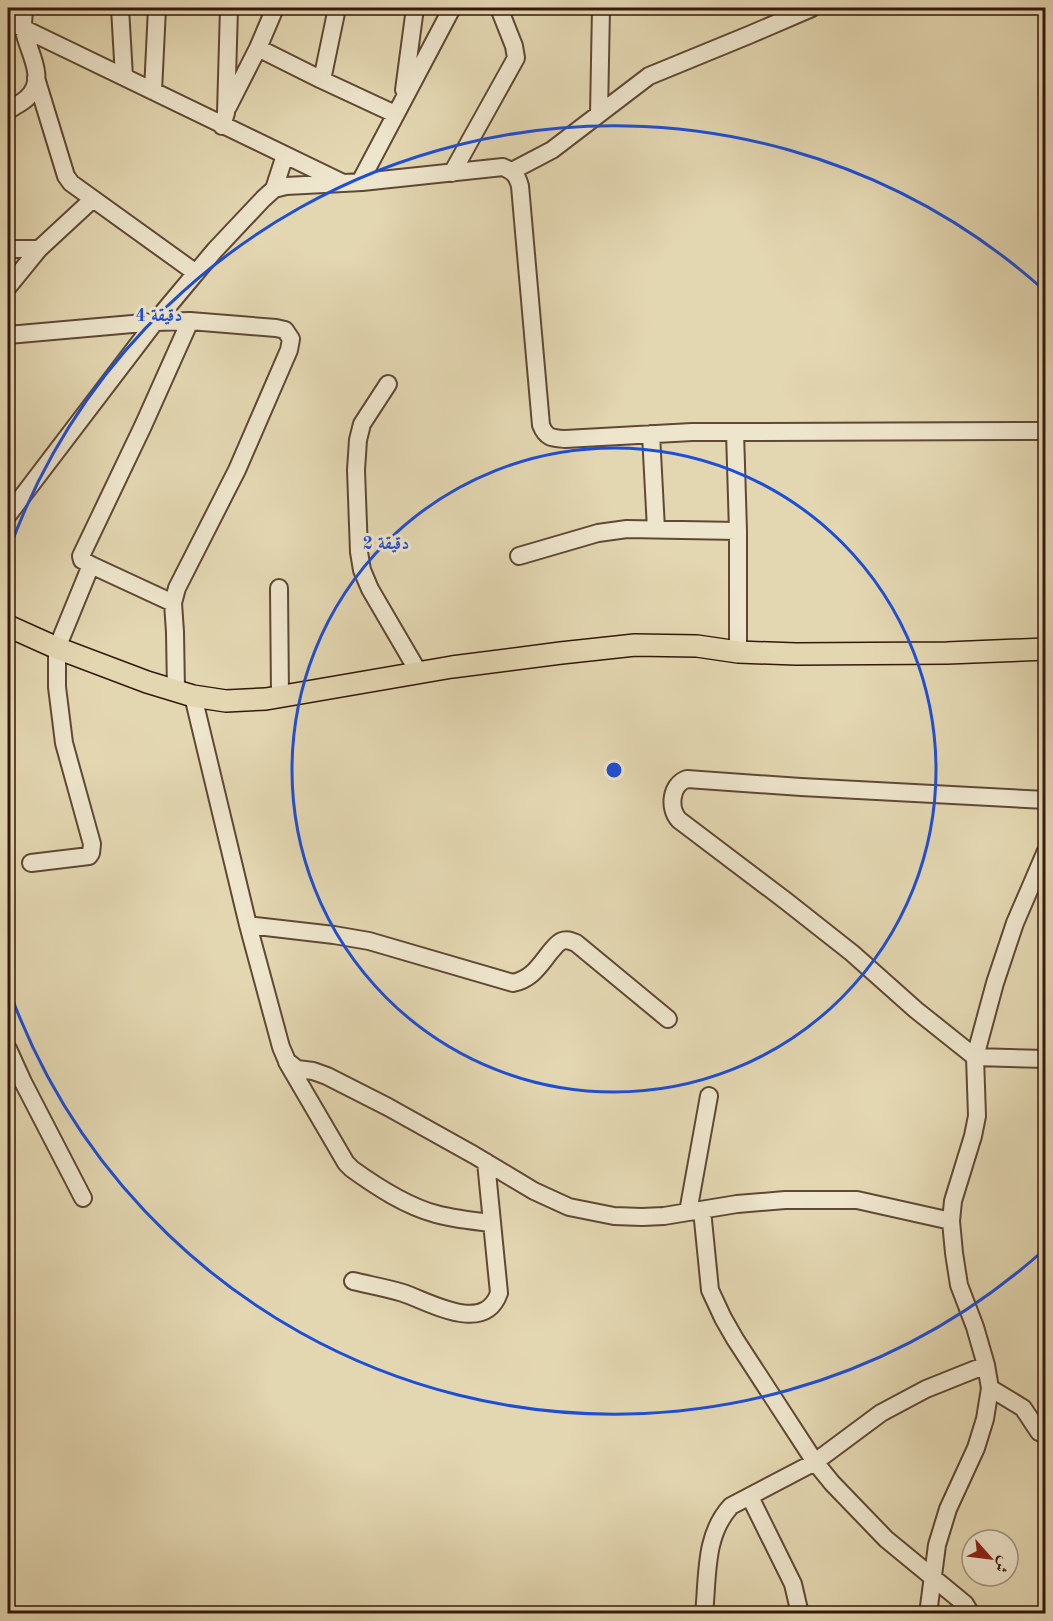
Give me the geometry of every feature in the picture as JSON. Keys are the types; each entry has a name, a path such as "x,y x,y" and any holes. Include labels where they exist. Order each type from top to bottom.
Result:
{"main road":[{"path":"8,626 57,648 147,682 184,694 226,701 266,699 561,652 635,645 697,646 738,652 796,654 947,653 1046,649"}],"street":[{"path":"24,8 23,30 66,176 71,183 196,273"},
{"path":"120,8 124,77"},
{"path":"153,91 157,8"},
{"path":"224,119 229,8"},
{"path":"224,119 258,48 274,8"},
{"path":"322,80 337,8"},
{"path":"398,107 415,8"},
{"path":"352,183 398,107 452,8"},
{"path":"452,172 516,58 514,46 499,8"},
{"path":"599,114 601,8"},
{"path":"512,171 552,150 649,76 807,8"},
{"path":"8,21 153,91 224,119 285,155 352,183"},
{"path":"258,48 322,80 398,107"},
{"path":"8,111 28,97 34,89 36,78"},
{"path":"8,515 155,322 215,250 274,189 285,155"},
{"path":"274,189 286,186 352,183 503,167 512,171 517,176 520,186 540,425 544,433 549,436 565,439 735,432 1046,431"},
{"path":"8,287 39,249 93,199"},
{"path":"8,249 39,249"},
{"path":"173,603 91,565 82,560 81,556 190,321"},
{"path":"8,335 190,321 276,328 285,330 291,339 289,350 237,470 177,588 173,603 184,694 281,1047 287,1061 352,1170 412,1205 453,1218 492,1223"},
{"path":"388,384 362,424 358,440 356,470 359,552 362,570 370,589 419,673"},
{"path":"735,432 738,652"},
{"path":"651,434 656,529"},
{"path":"519,556 598,533 627,529 738,531"},
{"path":"31,863 89,856 92,849 64,743 57,687 57,648 91,565"},
{"path":"279,588 280,696"},
{"path":"1046,800 687,779 675,786 674,792 674,811 679,820 842,946 975,1057 1046,1059"},
{"path":"928,1614 937,1545 948,1509 976,1448 990,1388 975,1327 959,1285 951,1221 953,1201 967,1157 976,1116 975,1057 995,983 1015,923 1046,851"},
{"path":"248,925 369,941 513,983 523,981 530,976 555,945 568,940 576,943 668,1019"},
{"path":"8,1049 83,1198"},
{"path":"287,1061 297,1068 327,1076 388,1107 534,1191 569,1207 614,1216 642,1217 785,1200 857,1200 951,1221"},
{"path":"710,1096 695,1210 710,1290 714,1300 735,1339 815,1462 832,1483 886,1539 964,1604 970,1614"},
{"path":"353,1281 402,1293 450,1312 466,1314 482,1311 492,1306 499,1293 486,1162"},
{"path":"704,1614 709,1555 714,1532 731,1506 815,1462 881,1413 934,1386 986,1365"},
{"path":"990,1388 1023,1408 1039,1432 1046,1435"},
{"path":"750,1497 793,1584 800,1614"}]}
